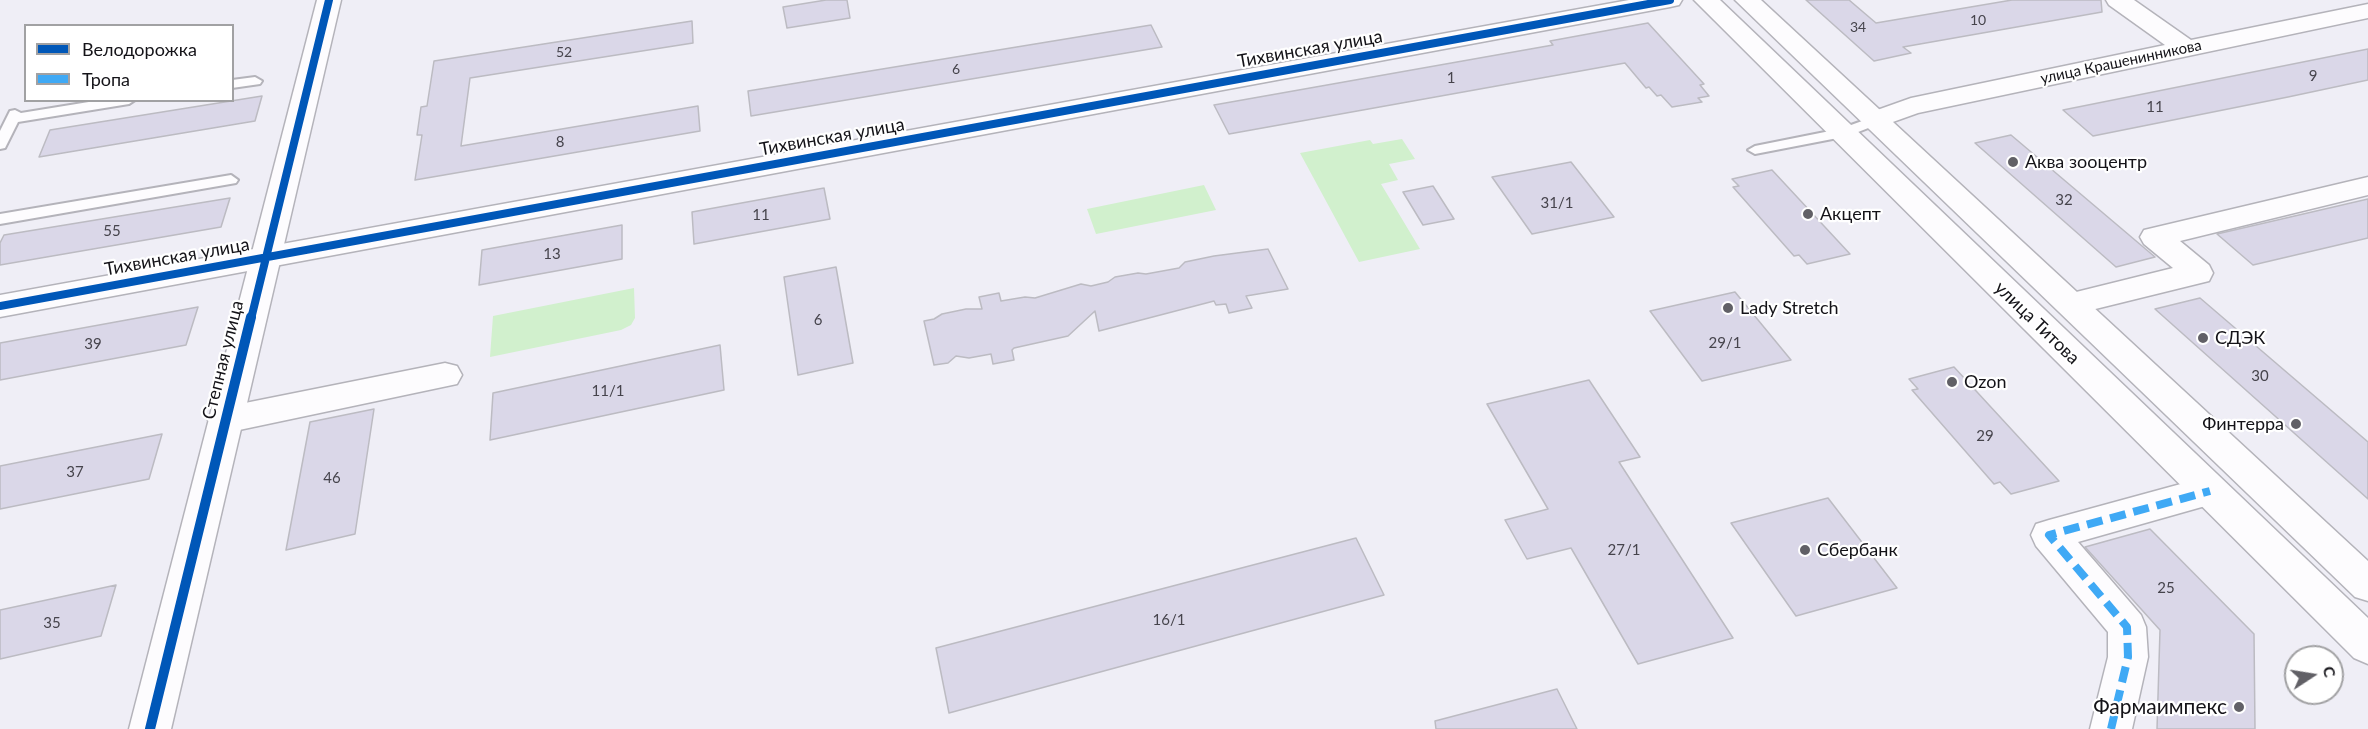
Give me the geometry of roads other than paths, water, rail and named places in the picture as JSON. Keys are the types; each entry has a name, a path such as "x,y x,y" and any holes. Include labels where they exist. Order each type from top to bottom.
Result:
{"street":[{"name":"Степная улица","path":"150,729 329,0"},
{"name":"Тихвинская улица","path":"0,306 1670,0"},
{"name":"улица Титова","path":"1706,0 2368,646"},
{"name":"улица Титова","path":"1747,0 2368,585"},
{"path":"2118,0 2187,49"},
{"name":"улица Крашенинникова","path":"1876,120 1911,106 2368,10"},
{"path":"2071,304 2198,273 2155,237 2368,186"},
{"path":"225,420 445,375"},
{"path":"2111,729 2128,657 2127,627 2049,535 2210,490"}],"lane":[{"path":"234,84 255,81"},
{"path":"0,145 14,116 115,102"},
{"path":"1755,150 1843,133 1876,120"},
{"path":"0,219 231,180"}],"place":[{"name":"Аква зооцентр","path":"2013,162"},
{"name":"Акцепт","path":"1808,214"},
{"name":"Lady Stretch","path":"1728,308"},
{"name":"СДЭК","path":"2203,338"},
{"name":"Ozon","path":"1952,382"},
{"name":"Финтерра","path":"2296,424"},
{"name":"Сбербанк","path":"1805,550"},
{"name":"Фармаимпекс","path":"2239,707"}]}
